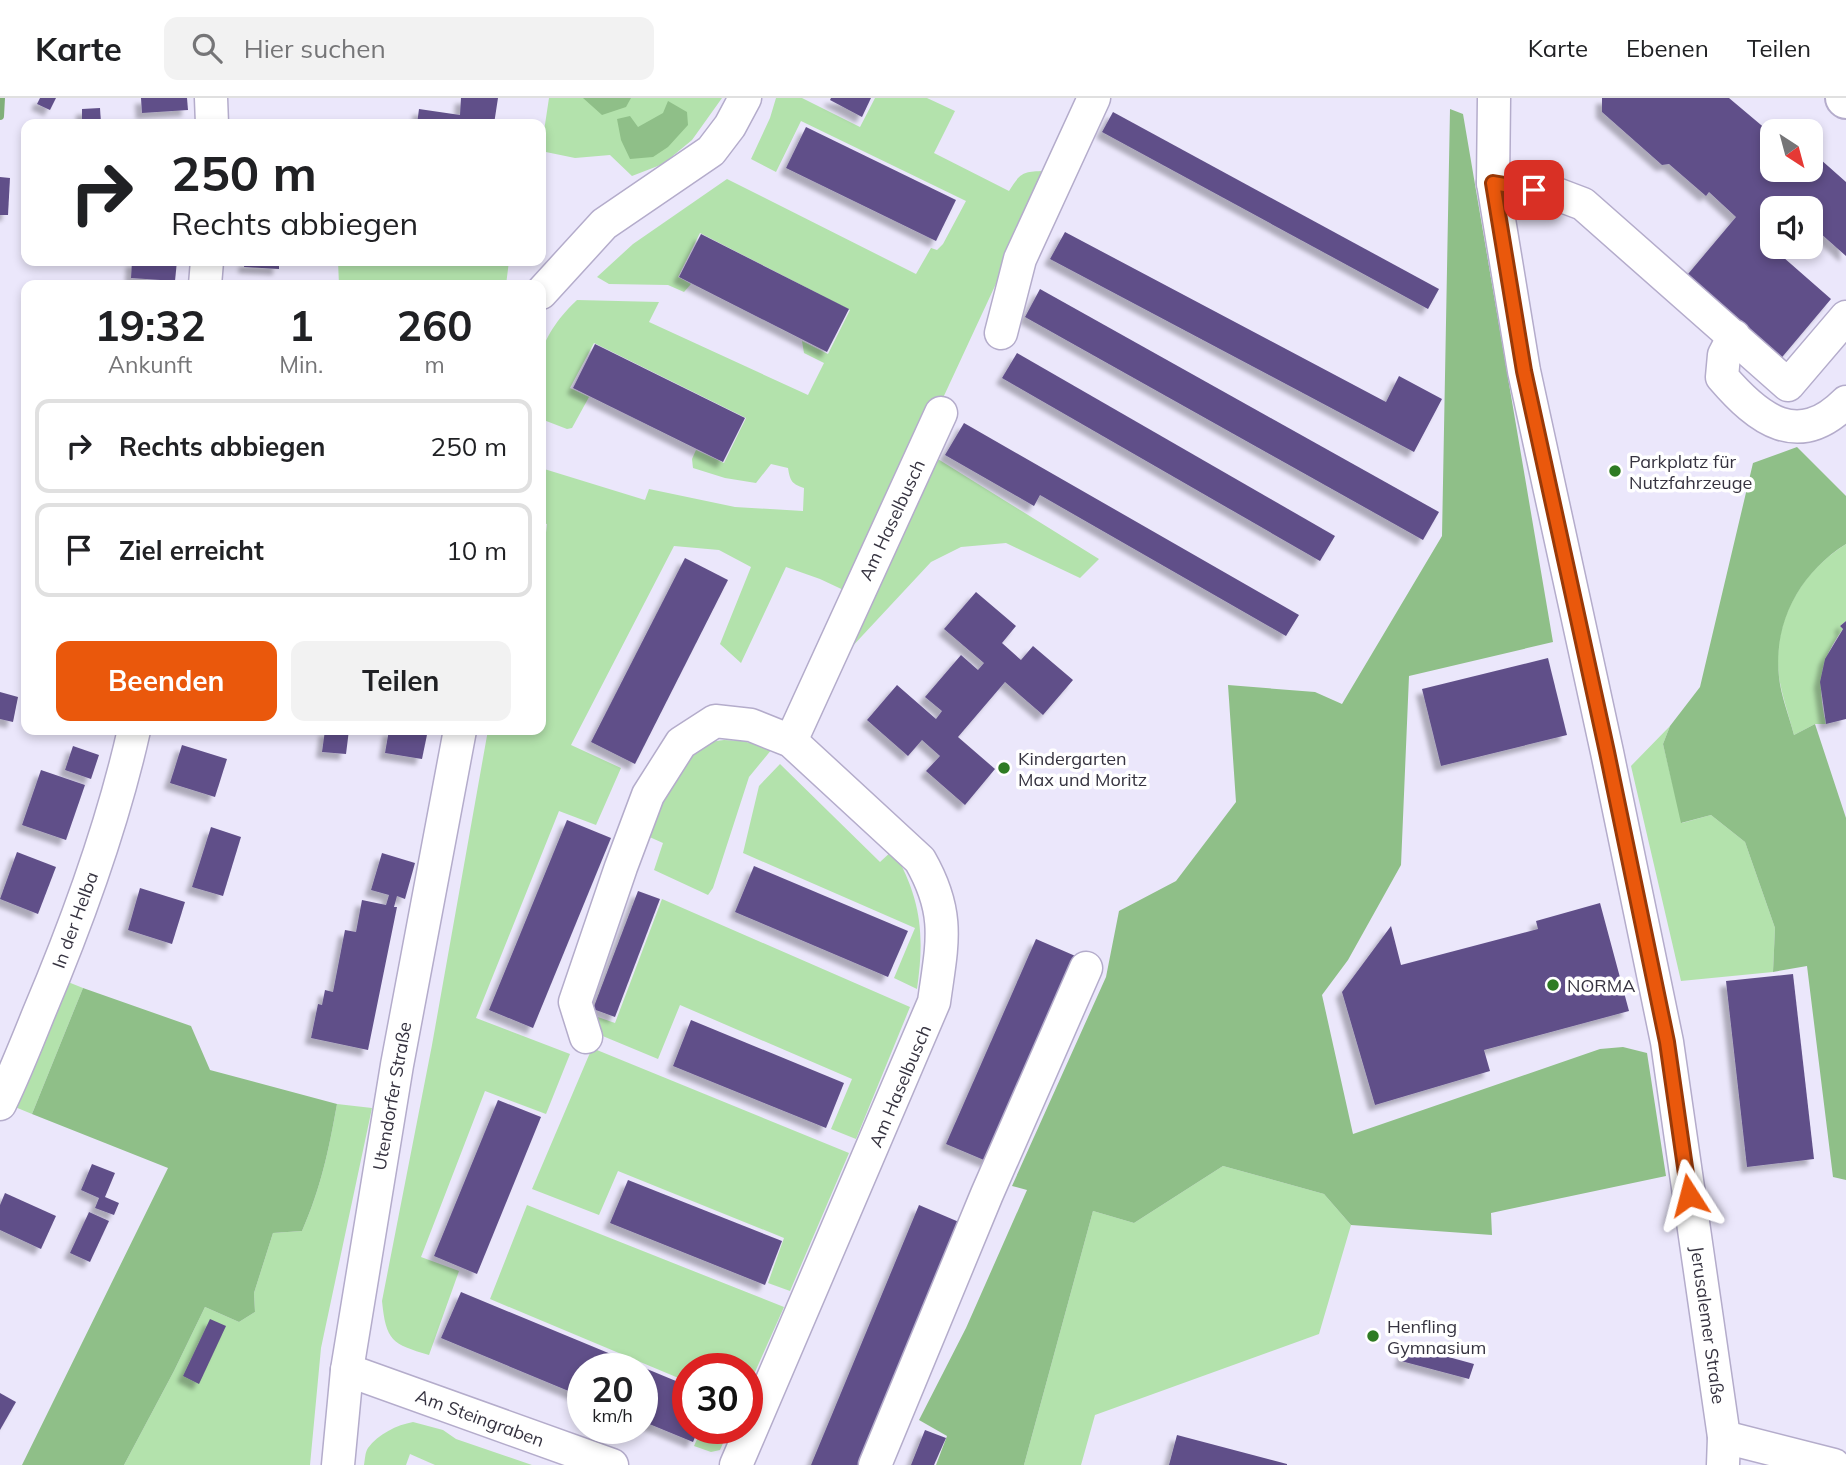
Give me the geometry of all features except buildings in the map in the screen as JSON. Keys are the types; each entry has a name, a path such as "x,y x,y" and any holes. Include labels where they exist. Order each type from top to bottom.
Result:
{"street":[{"path":"211,98 212,119"},
{"path":"546,288 604,224 711,151 730,126 745,98"},
{"path":"1001,333 1020,259 1094,98"},
{"name":"Jerusalemer Straße","path":"1494,98 1493,183 1524,371 1667,1042 1724,1451 1833,1465"},
{"path":"1493,183 1555,193 1583,204 1788,385 1846,317"},
{"path":"1734,336 1724,355 1722,377 1740,399 1758,414 1785,427 1812,426 1834,414 1846,402"},
{"name":"Am Haselbusch","path":"791,741 941,413"},
{"name":"Am Haselbusch","path":"586,1037 575,1002 648,795 681,743 715,721 751,725 791,741 919,860 934,885 942,912 942,946 929,1018 736,1465"},
{"name":"In der Helba","path":"0,1104 59,967 113,813 133,735"},
{"name":"Utendorfer Straße","path":"338,1465 347,1370 397,1065 459,735"},
{"path":"875,1465 987,1194 1086,968"},
{"name":"Am Steingraben","path":"347,1370 612,1465"}],"green space":[{"path":"549,98 722,98 692,140 663,164 632,176 610,155 575,158 546,152"},
{"path":"583,98 631,98 626,107 602,115"},
{"path":"776,98 802,98 860,127 875,98 927,98 955,111 934,153 1009,191 1025,173 1041,171 1046,176 852,594 786,567 741,663 720,644 751,567 719,550 674,546 571,745 621,768 596,825 559,811 476,1018 570,1054 546,1114 485,1091 421,1257 459,1271 429,1355 407,1348 393,1339 386,1325 382,1301 432,1045 487,735 546,735 546,470 645,500 649,489 735,507 803,511 804,488 792,481 788,468 771,464 756,483 725,478 693,468 692,459 696,450 724,463 746,418 594,343 570,388 589,397 572,428 567,429 546,421 546,340 560,318 577,300 659,302 649,322 808,395 824,363 804,353 802,341 828,354 850,310 700,233 678,277 691,284 684,292 668,285 609,284 597,277 633,244 727,179 916,274 931,248 937,250 943,244 966,201 801,121 776,172 751,159"},
{"path":"668,101 687,112 688,125 668,147 653,157 630,159 621,140 617,119 630,116 638,127 663,113"},
{"path":"1450,109 1463,114 1553,642 1409,676 1401,865 1348,960 1322,995 1353,1134 1600,1049 1623,1047 1647,1053 1666,1176 1491,1213 1492,1235 1351,1225 1324,1194 1223,1166 1134,1223 1093,1211 1024,1465 936,1465 947,1436 919,1420 966,1328 1027,1190 1012,1186 1106,977 1119,911 1176,881 1236,802 1228,685 1315,692 1342,704 1442,536"},
{"path":"338,266 508,266 507,280 339,280"},
{"path":"1797,447 1846,496 1846,544 1815,569 1803,584 1785,618 1778,657 1783,699 1794,735 1815,724 1846,818 1846,1180 1833,1177 1807,966 1773,972 1775,928 1745,842 1711,815 1681,823 1663,744 1670,726 1700,687 1753,463"},
{"path":"933,456 1099,559 1080,578 1006,543 961,547 931,562 835,665"},
{"path":"1846,544 1846,621 1840,626 1843,629 1829,652 1822,674 1821,698 1826,724 1815,724 1794,735 1779,677 1780,637 1785,618 1803,584 1815,569"},
{"path":"1670,726 1663,744 1682,823 1711,815 1745,842 1775,928 1773,972 1681,981 1631,766"},
{"path":"743,741 772,749 749,777 713,888 708,895 654,870 663,843 645,835 670,783 687,759 707,743"},
{"path":"780,764 880,862 893,850 910,884 918,917 921,951 917,989 894,978 915,928 743,853 759,786"},
{"path":"662,899 910,1007 856,1139 831,1129 852,1079 680,1005 658,1059 593,1032 589,1014 615,1023"},
{"path":"68,982 83,988 32,1114 15,1107"},
{"path":"83,988 191,1026 210,1070 337,1104 324,1168 309,1215 302,1231 273,1233 254,1293 255,1312 239,1322 205,1307 124,1465 22,1465 168,1168 32,1114"},
{"path":"592,1048 849,1153 790,1291 768,1283 784,1238 618,1171 599,1215 532,1189"},
{"path":"337,1104 372,1108 321,1348 310,1465 124,1465 205,1307 239,1322 255,1312 254,1293 273,1233 302,1231 309,1215 324,1168"},
{"path":"1223,1166 1324,1194 1351,1225 1319,1334 1095,1415 1081,1465 1024,1465 1093,1211 1134,1223"},
{"path":"527,1205 784,1307 763,1354 672,1353 672,1375 658,1369 658,1353 619,1353 490,1299"},
{"path":"413,1422 443,1430 456,1439 532,1465 435,1465 410,1454 406,1465 364,1465 367,1450 377,1438 394,1428"},
{"path":"723,1444 720,1450 711,1452 694,1446"}],"waterway":[{"path":"0,116 1,98"}],"place":[{"name":"Parkplatz für Nutzfahrzeuge","path":"1615,471"},
{"name":"Kindergarten Max und Moritz","path":"1004,768"},
{"name":"NORMA","path":"1553,985"},
{"name":"Henfling Gymnasium","path":"1373,1336"}],"route":[{"path":"1534,190 1493,183 1524,371 1667,1042 1689,1195"}]}
